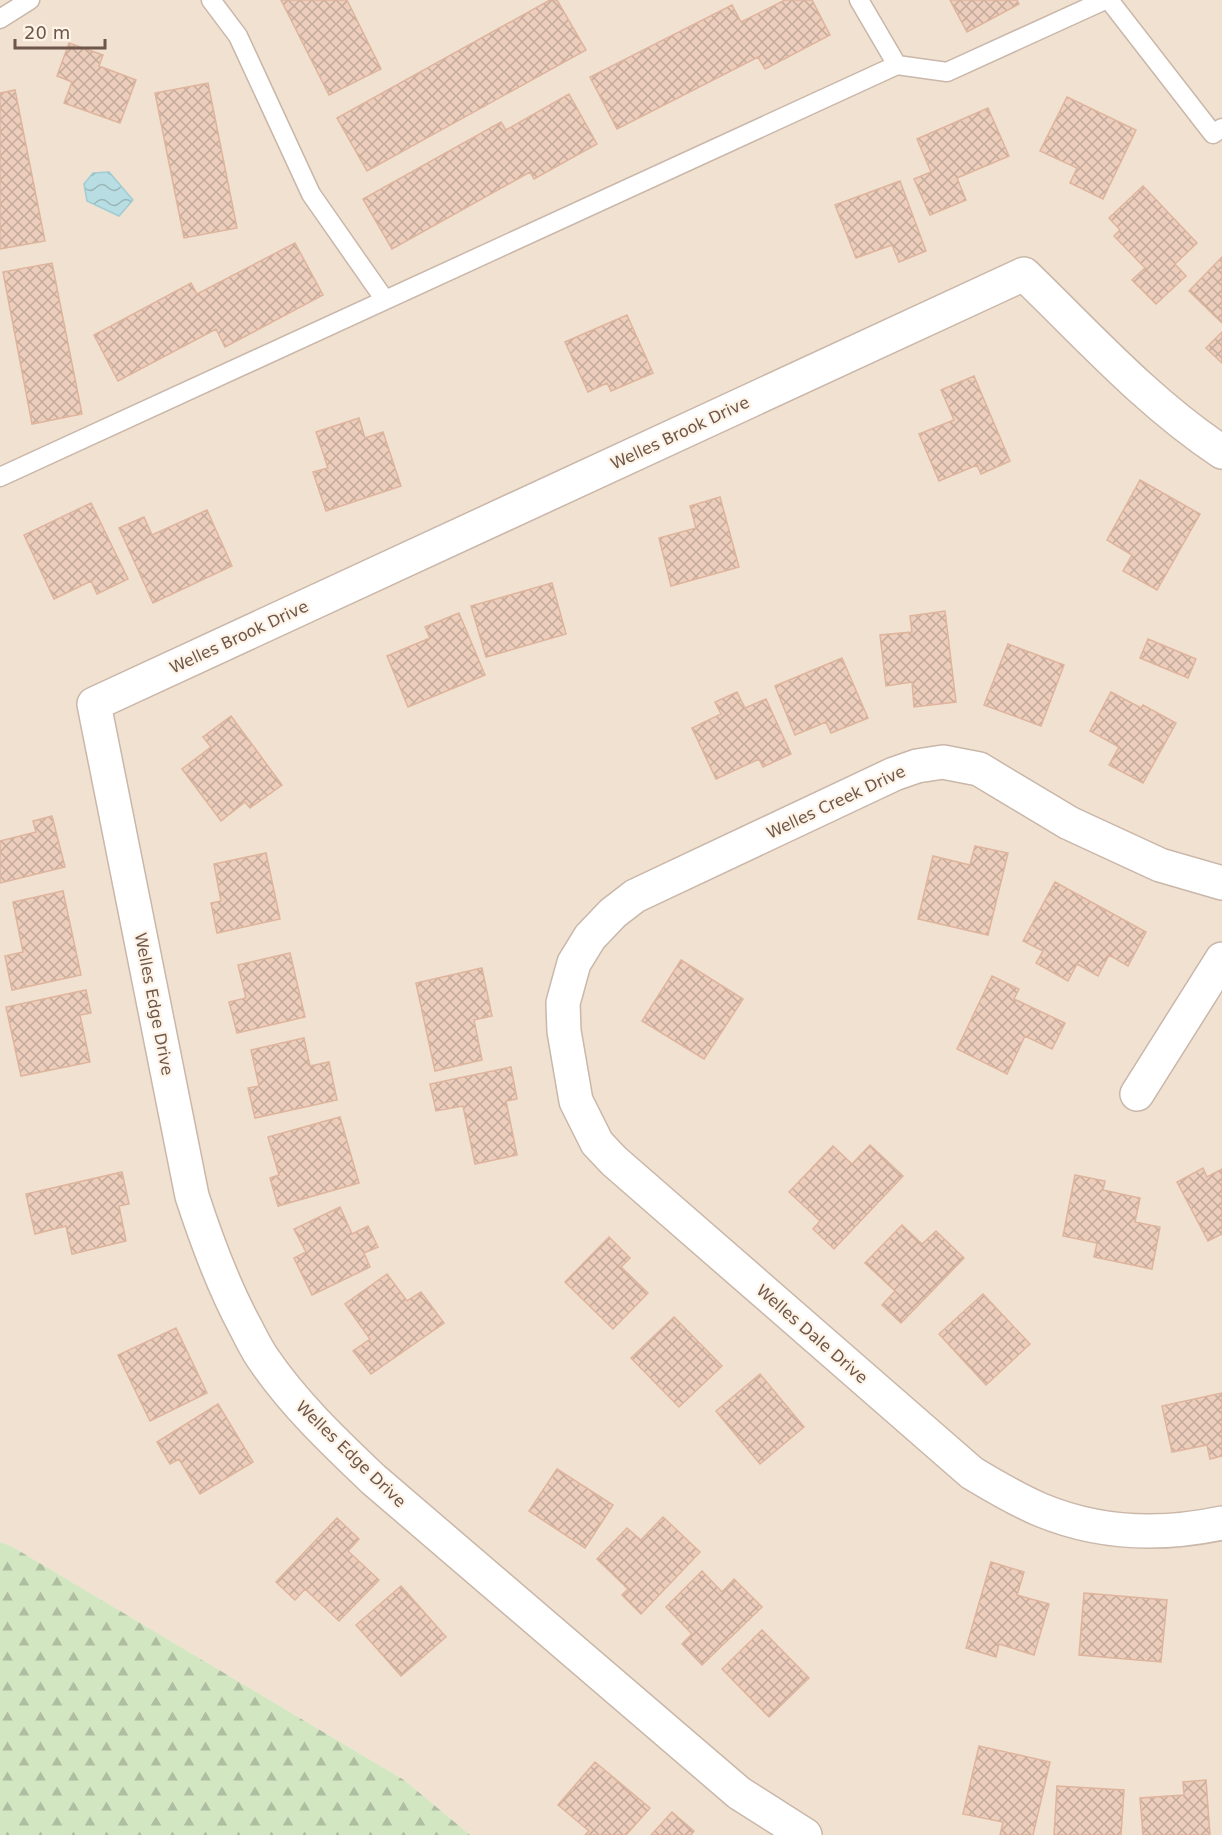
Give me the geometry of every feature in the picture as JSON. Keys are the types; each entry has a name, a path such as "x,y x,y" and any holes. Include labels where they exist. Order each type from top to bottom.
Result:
{"street":[{"name":"Welles Brook Drive","path":"94,704 1024,274 1149,397 1190,431 1222,452"},
{"name":"Welles Edge Drive","path":"94,704 192,1196 212,1256 234,1306 261,1355 291,1395 333,1441 373,1479 739,1793 805,1835"},
{"name":"Welles Creek Drive","path":"574,963 590,937 613,913 635,896 894,774 917,766 943,762 979,770 1069,823 1160,865 1222,883"},
{"path":"1137,1094 1222,959"},
{"name":"Welles Dale Drive","path":"574,963 563,1003 564,1031 576,1101 597,1143 614,1161 972,1473 1008,1495 1041,1510 1101,1527 1163,1532 1222,1523"}],"lane":[{"path":"0,19 30,0"},
{"path":"211,0 238,36 310,194 385,300"},
{"path":"859,0 897,65"},
{"path":"0,477 897,65 947,72 1107,0 1213,134 1222,128"}],"shaded area":[{"path":"0,0 1222,0 1222,1835 470,1835 404,1780 11,1546 0,1542"}],"green space":[{"path":"0,1542 11,1546 404,1780 470,1835 0,1835"}],"water":[{"path":"109,172 133,200 119,216 87,201 84,184 93,173"}],"building":[{"path":"281,0 347,0 381,69 329,95"},
{"path":"550,0 557,0 586,50 367,171 337,118"},
{"path":"785,0 812,0 830,35 765,69 758,57 617,129 590,77 732,5 741,22"},
{"path":"950,0 1017,0 1019,4 967,32"},
{"path":"69,43 103,55 99,66 136,80 120,123 64,103 72,82 57,76"},
{"path":"208,83 237,228 184,238 155,93"},
{"path":"15,90 45,241 0,249 0,93"},
{"path":"569,94 597,144 534,179 530,172 392,249 363,199 501,122 506,130"},
{"path":"1067,97 1136,130 1103,199 1070,183 1077,168 1040,151"},
{"path":"988,108 1009,156 957,178 966,200 930,215 914,179 931,172 917,139"},
{"path":"900,181 926,251 899,262 892,245 856,258 835,205"},
{"path":"1143,186 1197,243 1175,264 1186,276 1156,304 1132,280 1145,268 1114,236 1120,230 1109,218"},
{"path":"295,243 323,295 225,347 216,329 118,381 94,335 191,283 197,294"},
{"path":"1222,257 1222,323 1189,291"},
{"path":"52,263 82,414 32,424 3,272"},
{"path":"627,315 653,373 611,391 607,383 588,392 565,342"},
{"path":"1222,332 1222,363 1206,348"},
{"path":"974,376 1010,461 981,474 977,465 939,481 919,434 954,420 941,390"},
{"path":"359,418 365,438 383,432 401,486 326,511 313,472 328,468 316,432"},
{"path":"1140,480 1200,514 1157,590 1123,571 1132,555 1107,540"},
{"path":"720,497 739,567 671,586 659,538 696,528 690,506"},
{"path":"91,503 128,579 97,594 91,581 54,599 24,535"},
{"path":"207,510 232,566 153,603 119,528 144,517 152,535"},
{"path":"552,583 566,634 486,657 471,606"},
{"path":"945,611 956,702 914,707 912,682 886,686 880,635 912,632 910,616"},
{"path":"459,613 485,675 408,707 387,656 430,638 425,627"},
{"path":"1148,639 1196,659 1188,678 1140,658"},
{"path":"1008,644 1064,665 1041,726 984,705"},
{"path":"842,658 868,718 831,733 826,722 795,735 775,686"},
{"path":"737,692 745,708 766,699 791,754 763,767 759,759 716,779 692,728 721,714 715,702"},
{"path":"1111,692 1141,708 1143,705 1176,723 1143,783 1109,765 1119,747 1090,731"},
{"path":"231,716 282,785 250,808 245,802 221,821 182,769 211,747 203,737"},
{"path":"52,816 65,867 0,883 0,841 36,832 33,821"},
{"path":"975,846 1008,853 988,935 918,919 933,856 970,865"},
{"path":"266,853 280,919 217,933 211,903 221,901 214,864"},
{"path":"1055,882 1146,932 1128,966 1109,955 1098,976 1077,964 1068,981 1036,963 1043,951 1023,941"},
{"path":"63,891 81,975 12,990 5,956 23,952 13,902"},
{"path":"290,953 305,1017 237,1033 229,1002 246,998 238,965"},
{"path":"681,960 743,999 704,1059 642,1021"},
{"path":"482,968 492,1016 474,1020 482,1060 435,1071 416,983"},
{"path":"992,976 1019,989 1014,999 1065,1023 1052,1049 1025,1036 1007,1074 957,1049"},
{"path":"86,990 91,1013 80,1015 90,1062 21,1076 6,1007"},
{"path":"304,1038 310,1066 329,1062 337,1100 255,1118 248,1088 259,1086 251,1050"},
{"path":"511,1067 517,1099 506,1101 517,1155 475,1164 463,1106 436,1111 430,1084"},
{"path":"340,1117 359,1183 278,1206 270,1178 279,1175 268,1137"},
{"path":"870,1145 903,1176 834,1249 813,1229 820,1221 789,1192 833,1146 852,1164"},
{"path":"1203,1168 1207,1177 1222,1169 1222,1234 1208,1241 1177,1182"},
{"path":"122,1172 129,1204 119,1206 126,1241 72,1254 66,1226 35,1234 26,1194"},
{"path":"1075,1175 1105,1181 1103,1190 1140,1198 1135,1222 1160,1227 1152,1269 1094,1257 1097,1243 1063,1236"},
{"path":"340,1207 352,1234 368,1226 378,1247 364,1253 370,1267 312,1295 294,1258 306,1252 294,1229"},
{"path":"902,1225 922,1244 936,1231 964,1258 901,1323 882,1305 895,1291 865,1263"},
{"path":"609,1237 630,1258 621,1267 648,1293 613,1329 565,1282"},
{"path":"387,1274 407,1301 421,1292 444,1323 371,1374 353,1351 370,1339 345,1304"},
{"path":"983,1294 1030,1344 986,1385 939,1334"},
{"path":"674,1317 722,1366 679,1407 631,1358"},
{"path":"176,1328 207,1393 150,1421 118,1355"},
{"path":"760,1374 804,1427 760,1464 716,1411"},
{"path":"1222,1393 1222,1456 1210,1459 1207,1445 1172,1452 1162,1406"},
{"path":"218,1404 253,1462 200,1494 179,1459 170,1464 157,1442"},
{"path":"557,1469 613,1505 585,1548 529,1511"},
{"path":"663,1517 700,1552 641,1614 622,1595 628,1589 597,1559 627,1528 641,1540"},
{"path":"337,1518 359,1539 348,1551 379,1580 339,1621 305,1589 295,1600 276,1582"},
{"path":"991,1562 1024,1572 1017,1595 1049,1604 1034,1655 999,1644 996,1657 966,1648"},
{"path":"702,1571 722,1592 734,1579 762,1607 702,1665 682,1644 692,1634 666,1607"},
{"path":"401,1586 446,1637 401,1676 356,1625"},
{"path":"1084,1593 1167,1600 1161,1662 1079,1655"},
{"path":"762,1630 809,1678 769,1717 722,1669"},
{"path":"979,1746 1050,1762 1033,1835 1000,1835 1003,1822 963,1814"},
{"path":"595,1762 650,1808 626,1835 585,1835 589,1831 558,1805"},
{"path":"1206,1780 1210,1835 1143,1835 1140,1798 1184,1795 1183,1782"},
{"path":"1057,1786 1124,1790 1121,1835 1054,1835"},
{"path":"672,1812 694,1831 691,1835 651,1835"}]}
